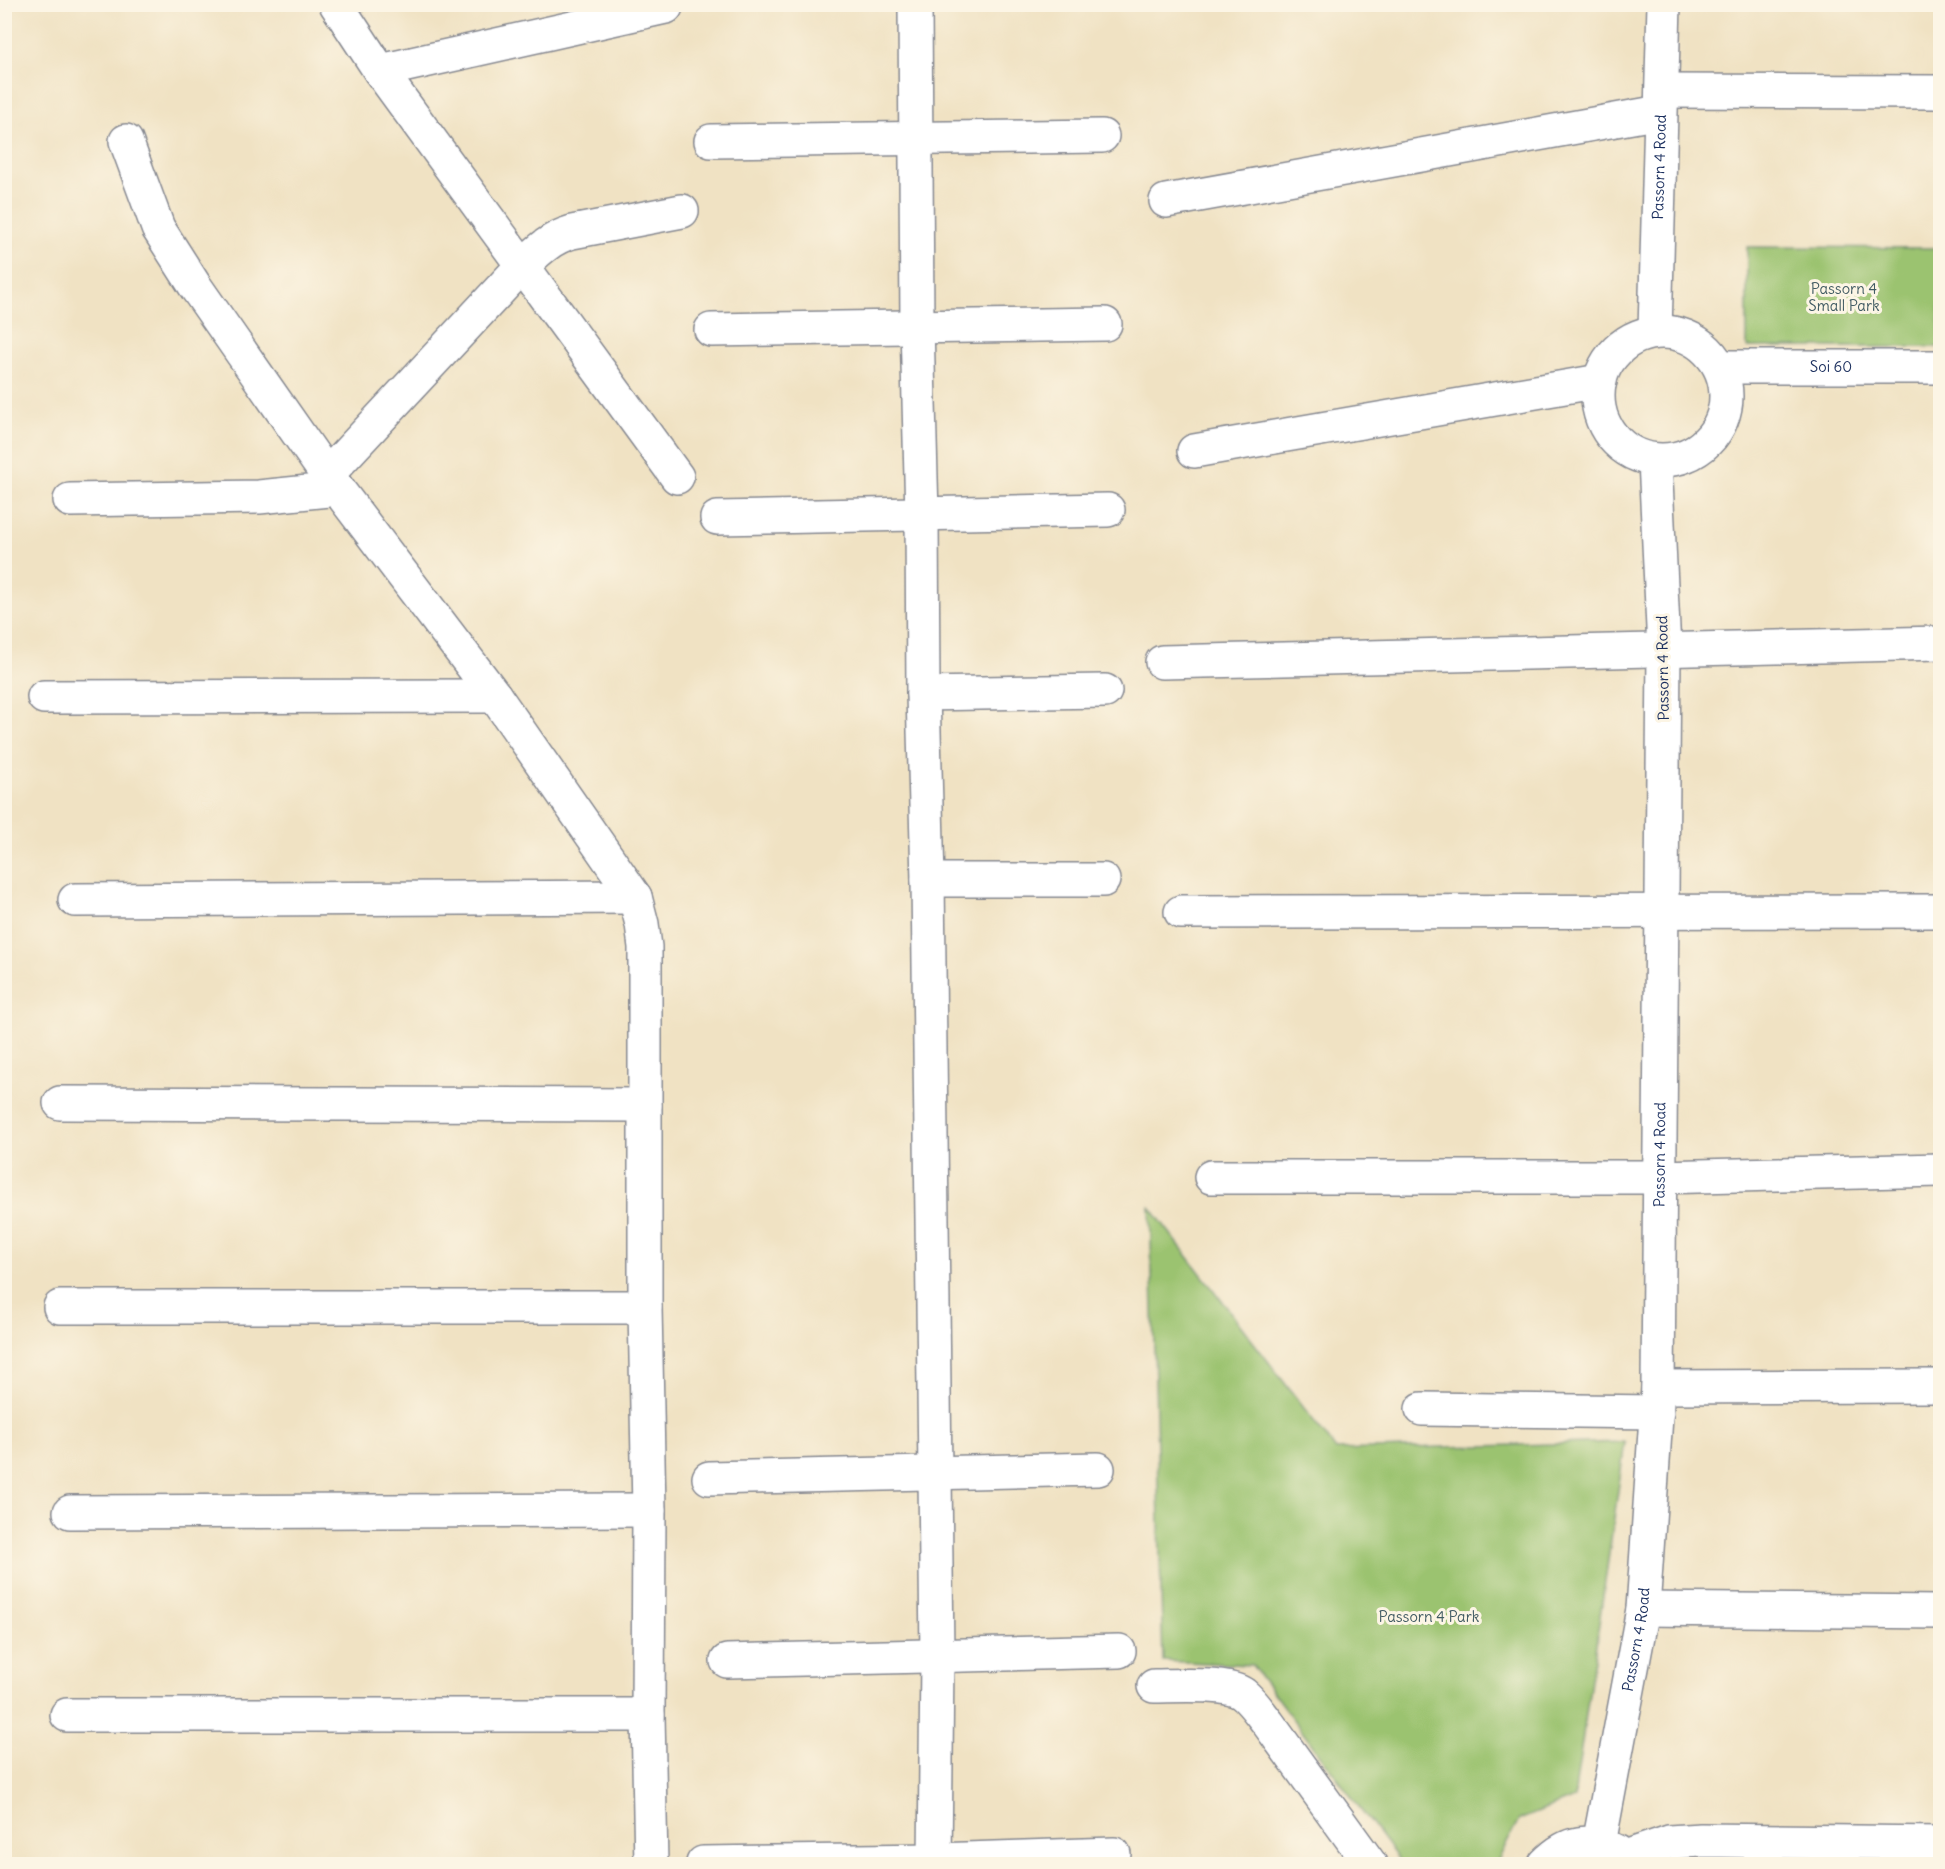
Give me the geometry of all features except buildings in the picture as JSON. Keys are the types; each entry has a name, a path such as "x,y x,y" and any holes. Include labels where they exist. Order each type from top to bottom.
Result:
{"street":[{"path":"336,4 380,71 677,477"},
{"path":"915,4 917,326 928,880 937,1657 935,1862"},
{"name":"Passorn 4 Road","path":"1655,331 1664,4"},
{"path":"380,71 666,7"},
{"path":"1166,201 1661,101 1941,92"},
{"path":"711,141 1102,136"},
{"path":"126,141 158,228 195,286 332,482 495,696 635,897 645,947 645,1307 650,1510 648,1715 651,1864"},
{"path":"70,500 259,497 332,482 523,265 546,244 559,235 682,211"},
{"path":"711,330 1105,324"},
{"path":"1655,331 1681,334 1698,341 1711,353 1721,368 1728,394 1723,421 1706,444 1682,458 1655,460 1634,454 1616,441 1603,423 1598,402 1600,381 1606,365 1616,351 1630,340 1655,331"},
{"name":"Soi 60","path":"1721,368 1941,367"},
{"path":"1194,451 1600,381"},
{"name":"Passorn 4 Road","path":"1618,1855 1642,1609 1658,1400 1664,649 1655,460"},
{"path":"717,518 1108,510"},
{"path":"1162,662 1941,644"},
{"path":"923,694 1105,691"},
{"path":"44,698 495,696"},
{"path":"928,880 1103,880"},
{"path":"75,900 635,897"},
{"path":"1181,912 1941,911"},
{"path":"60,1103 645,1105"},
{"path":"1211,1177 1659,1177 1941,1170"},
{"path":"60,1307 645,1307"},
{"path":"1422,1409 1941,1386"},
{"path":"709,1478 1098,1469"},
{"path":"70,1512 650,1510"},
{"path":"1642,1609 1941,1612"},
{"path":"727,1661 1119,1651"},
{"path":"1154,1686 1226,1687 1241,1693 1254,1704 1370,1864"},
{"path":"67,1715 648,1715"},
{"path":"1545,1864 1556,1853 1572,1845 1589,1842 1618,1855 1670,1842 1701,1840 1893,1854 1941,1843"},
{"path":"703,1863 935,1862 1114,1854"}],"green space":[{"name":"Passorn 4 Small Park","path":"1747,247 1940,248 1940,347 1747,347"},
{"name":"Passorn 4 Park","path":"1150,1207 1336,1450 1625,1442 1574,1798 1519,1820 1496,1864 1402,1864 1252,1665 1163,1661"}]}
